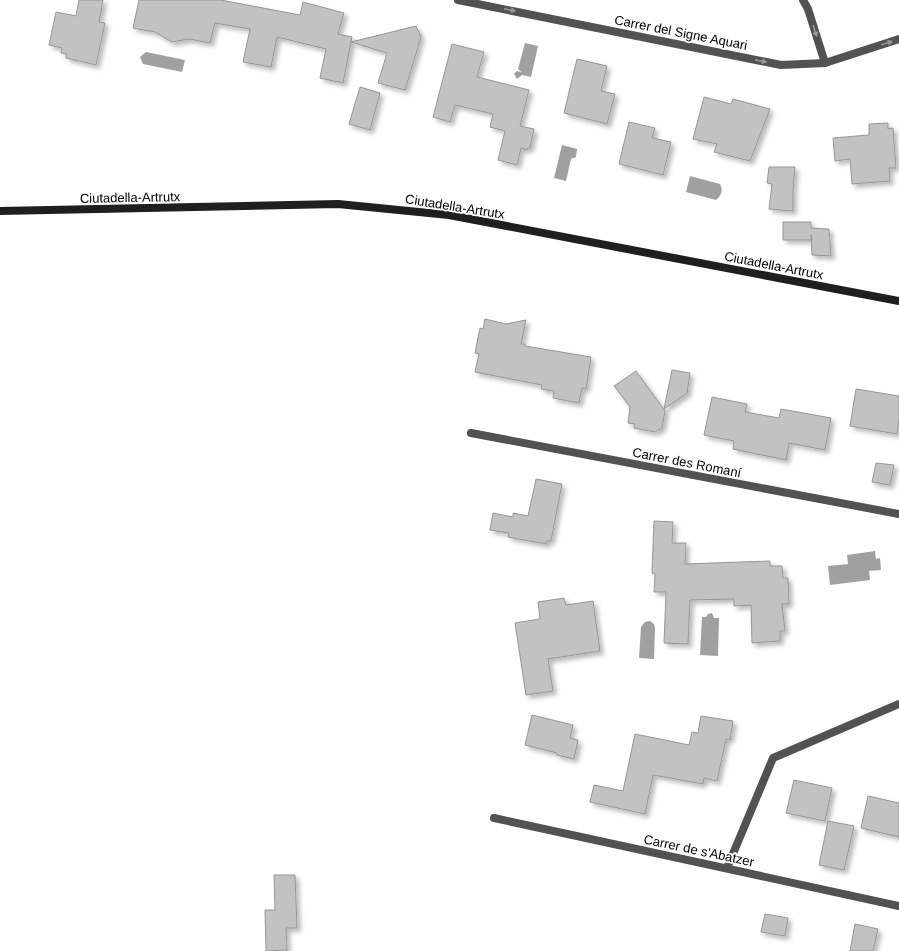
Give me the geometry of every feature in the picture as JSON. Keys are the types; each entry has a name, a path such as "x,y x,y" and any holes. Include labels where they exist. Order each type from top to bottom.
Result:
{"main road":[{"name":"Ciutadella-Artrutx","path":"0,211 338,204 449,215 899,301"}],"street":[{"name":"Carrer del Signe Aquari","path":"458,0 781,65 825,63 899,39"},
{"path":"803,0 808,9 825,63"},
{"name":"Carrer des Romaní","path":"471,433 899,514"},
{"path":"727,868 772,758 899,704"},
{"name":"Carrer de s'Abatzer","path":"494,818 899,906"}],"shaded area":[{"path":"525,43 538,46 531,77 522,75 517,79 514,74 517,71 522,72 518,69"},
{"path":"146,52 185,60 182,72 143,64 140,57"},
{"path":"562,145 577,149 576,157 571,159 566,181 554,178"},
{"path":"690,176 720,184 722,190 720,196 716,200 686,192"},
{"path":"875,551 876,559 880,558 881,570 869,571 870,580 830,585 828,566 848,564 847,555"},
{"path":"712,613 714,618 719,618 718,656 700,655 702,617 706,617 708,614"},
{"path":"650,621 654,624 655,628 654,659 639,658 641,627 645,622"}],"building":[{"path":"79,0 103,0 99,22 105,23 96,65 66,58 67,54 61,53 62,48 49,45 56,12 76,16"},
{"path":"139,0 221,0 300,15 303,2 344,13 338,34 352,37 343,83 320,78 326,49 277,37 271,67 243,62 250,29 215,23 210,43 189,39 172,42 155,32 133,28"},
{"path":"416,26 421,37 405,90 378,83 387,53 351,42"},
{"path":"452,44 484,52 477,77 529,90 520,126 534,129 530,148 527,150 521,148 517,165 498,160 505,131 490,127 493,114 455,105 450,122 433,117"},
{"path":"577,59 607,66 601,91 615,94 607,124 564,113"},
{"path":"360,87 380,93 370,130 349,124"},
{"path":"704,97 731,104 733,99 770,109 750,161 714,152 717,144 693,139"},
{"path":"629,122 655,128 652,138 671,142 663,175 619,164"},
{"path":"888,123 888,129 893,128 896,168 889,168 890,181 852,184 850,159 835,161 833,138 869,135 869,124"},
{"path":"769,167 795,167 793,211 769,209 772,184 767,183"},
{"path":"783,222 811,222 811,228 829,229 831,256 812,255 811,240 783,240"},
{"path":"485,319 506,324 526,320 521,344 525,344 525,346 591,357 586,389 582,388 579,403 553,398 554,391 541,389 542,385 475,372 479,354 475,353 480,328 483,329"},
{"path":"672,370 690,373 687,393 664,409"},
{"path":"636,371 665,411 662,428 655,432 634,428 635,424 628,423 630,407 614,386"},
{"path":"856,389 899,396 899,419 897,434 850,426"},
{"path":"712,397 747,404 745,412 779,418 781,409 831,418 825,450 789,443 786,460 733,449 734,441 704,435"},
{"path":"876,463 894,465 890,485 872,482"},
{"path":"536,479 562,484 551,541 547,541 546,544 508,537 509,533 490,530 493,513 513,517 513,513 528,516"},
{"path":"654,521 673,522 672,543 686,543 685,564 770,561 770,566 782,566 783,578 788,578 789,604 782,604 785,631 780,631 780,641 752,643 751,605 734,606 734,599 690,600 688,644 664,643 666,592 654,592 655,574 652,573"},
{"path":"564,598 566,605 593,601 600,651 548,659 553,691 526,695 515,623 540,619 538,602"},
{"path":"532,715 573,725 570,738 578,740 574,759 525,745"},
{"path":"701,716 733,721 730,740 726,739 717,781 704,778 703,784 653,775 645,814 590,802 594,785 623,791 635,734 689,745 692,732 698,733"},
{"path":"794,780 832,788 825,821 786,813"},
{"path":"868,796 899,803 899,837 861,828"},
{"path":"828,821 854,826 844,870 819,865"},
{"path":"274,875 295,875 297,928 286,928 287,950 266,951 265,910 275,910"},
{"path":"765,914 788,918 785,936 761,932"},
{"path":"855,924 878,929 873,951 850,951"}]}
